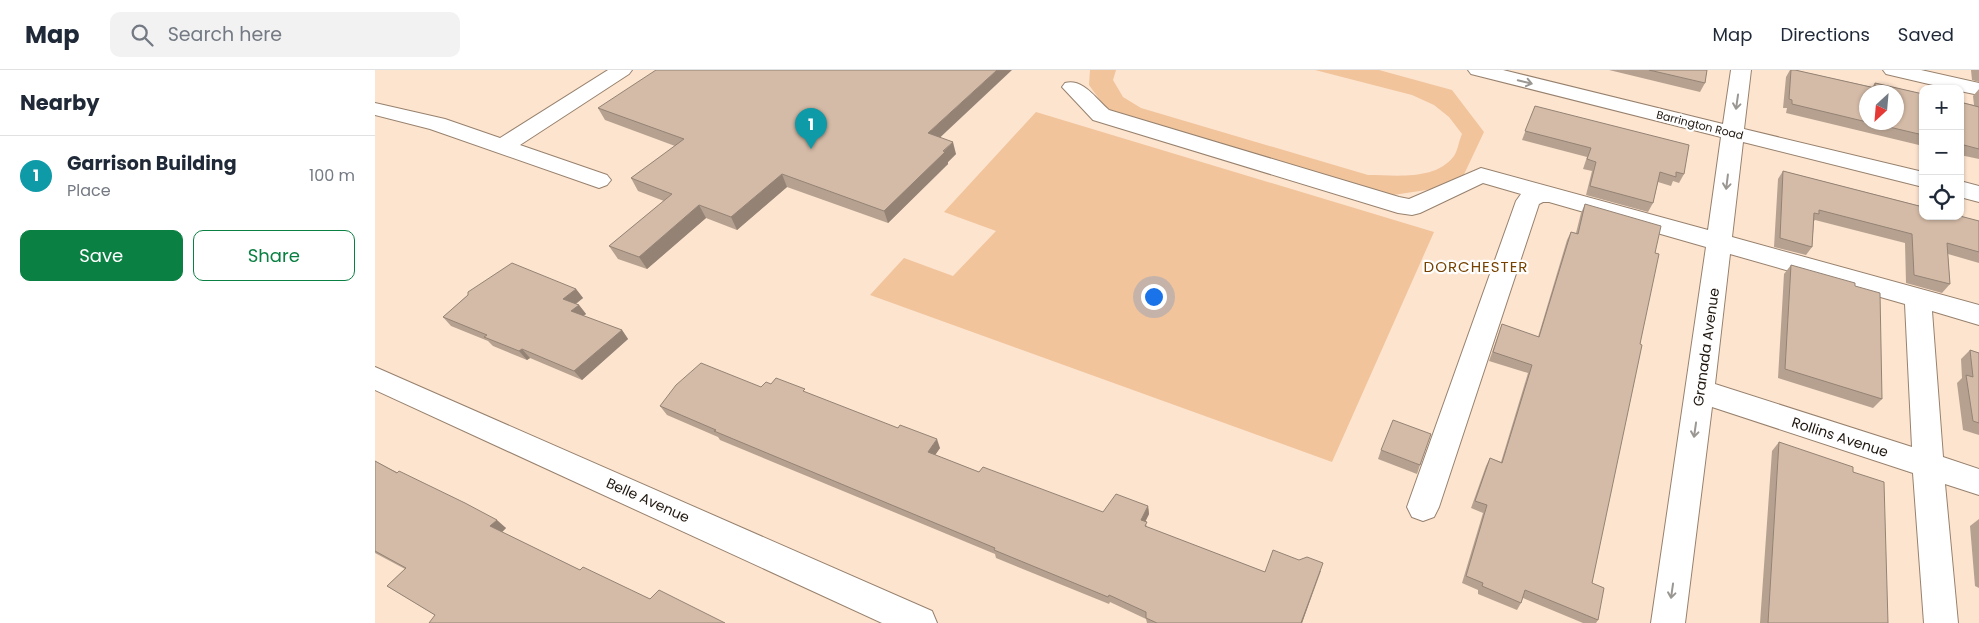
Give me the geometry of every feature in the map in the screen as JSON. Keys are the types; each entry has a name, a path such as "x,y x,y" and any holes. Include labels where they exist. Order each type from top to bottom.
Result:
{"street":[{"path":"503,146 622,70"},
{"name":"Barrington Road","path":"1478,70 1919,179"},
{"name":"Granada Avenue","path":"1668,623 1741,70"},
{"path":"1893,70 1979,89"},
{"path":"1072,87 1101,115 1398,205 1412,207 1481,175 1979,315"},
{"path":"375,110 437,124 599,180"},
{"path":"1964,190 1979,194"},
{"path":"1423,506 1528,202 1532,196 1551,194"},
{"path":"1919,298 1928,466 1941,623"},
{"name":"Belle Avenue","path":"375,378 921,623"},
{"name":"Rollins Avenue","path":"1700,392 1979,482"}],"shaded area":[{"path":"1090,70 1116,70 1113,80 1123,97 1141,108 1368,175 1403,176 1436,170 1454,156 1462,134 1449,117 1434,105 1412,95 1315,70 1379,70 1452,90 1484,132 1459,185 1380,197 1110,114 1089,85"},
{"path":"1036,112 1434,232 1332,462 870,295 904,258 953,276 996,231 944,212"}],"building":[{"path":"656,70 997,70 928,133 953,142 884,211 782,174 731,217 699,205 639,257 609,246 672,194 631,178 684,139 598,108"},
{"path":"1649,70 1707,70 1705,83"},
{"path":"1791,70 1862,85 1859,85 1859,120 1792,104 1792,100 1789,99"},
{"path":"1904,90 1919,93 1919,134 1902,130 1904,130"},
{"path":"1964,103 1979,107 1979,149 1964,145"},
{"path":"1535,106 1689,145 1684,174 1676,172 1676,177 1660,172 1653,203 1590,186 1596,162 1587,159 1591,148 1525,131"},
{"path":"1783,171 1919,206 1919,220 1964,220 1964,217 1979,221 1979,252 1947,243 1950,284 1914,275 1912,234 1819,210 1819,214 1814,213 1812,247 1780,238"},
{"path":"1585,204 1661,226 1655,253 1659,254 1640,344 1642,345 1592,583 1604,588 1598,620 1525,590 1521,603 1482,586 1483,583 1466,576 1487,505 1475,501 1490,458 1502,463 1532,365 1493,352 1502,324 1539,337 1571,232 1578,234"},
{"path":"512,263 576,289 563,299 579,305 571,311 622,330 574,371 522,349 519,351 484,337 487,335 443,317 468,295 468,292"},
{"path":"1791,265 1855,283 1855,286 1880,293 1882,399 1785,369"},
{"path":"1970,350 1979,353 1979,423 1973,421 1966,375 1973,377"},
{"path":"701,363 761,387 766,382 771,384 776,378 805,389 803,391 898,428 900,425 937,439 928,452 979,472 983,467 1103,512 1116,494 1148,506 1141,520 1147,522 1145,526 1265,572 1273,550 1299,560 1307,557 1323,563 1301,623 1157,623 1146,618 1146,612 1109,595 1108,597 994,550 995,548 714,431 716,430 660,406 676,385"},
{"path":"1393,420 1431,434 1420,465 1381,450"},
{"path":"1779,442 1853,467 1853,472 1884,482 1888,623 1768,623"},
{"path":"375,461 497,520 490,526 580,570 583,567 650,599 659,590 725,623 429,623 435,615 387,586 406,568 375,551"}],"place":[{"name":"Garrison Building","path":"811,149"}],"district":[{"name":"DORCHESTER","path":"1476,266"}]}
